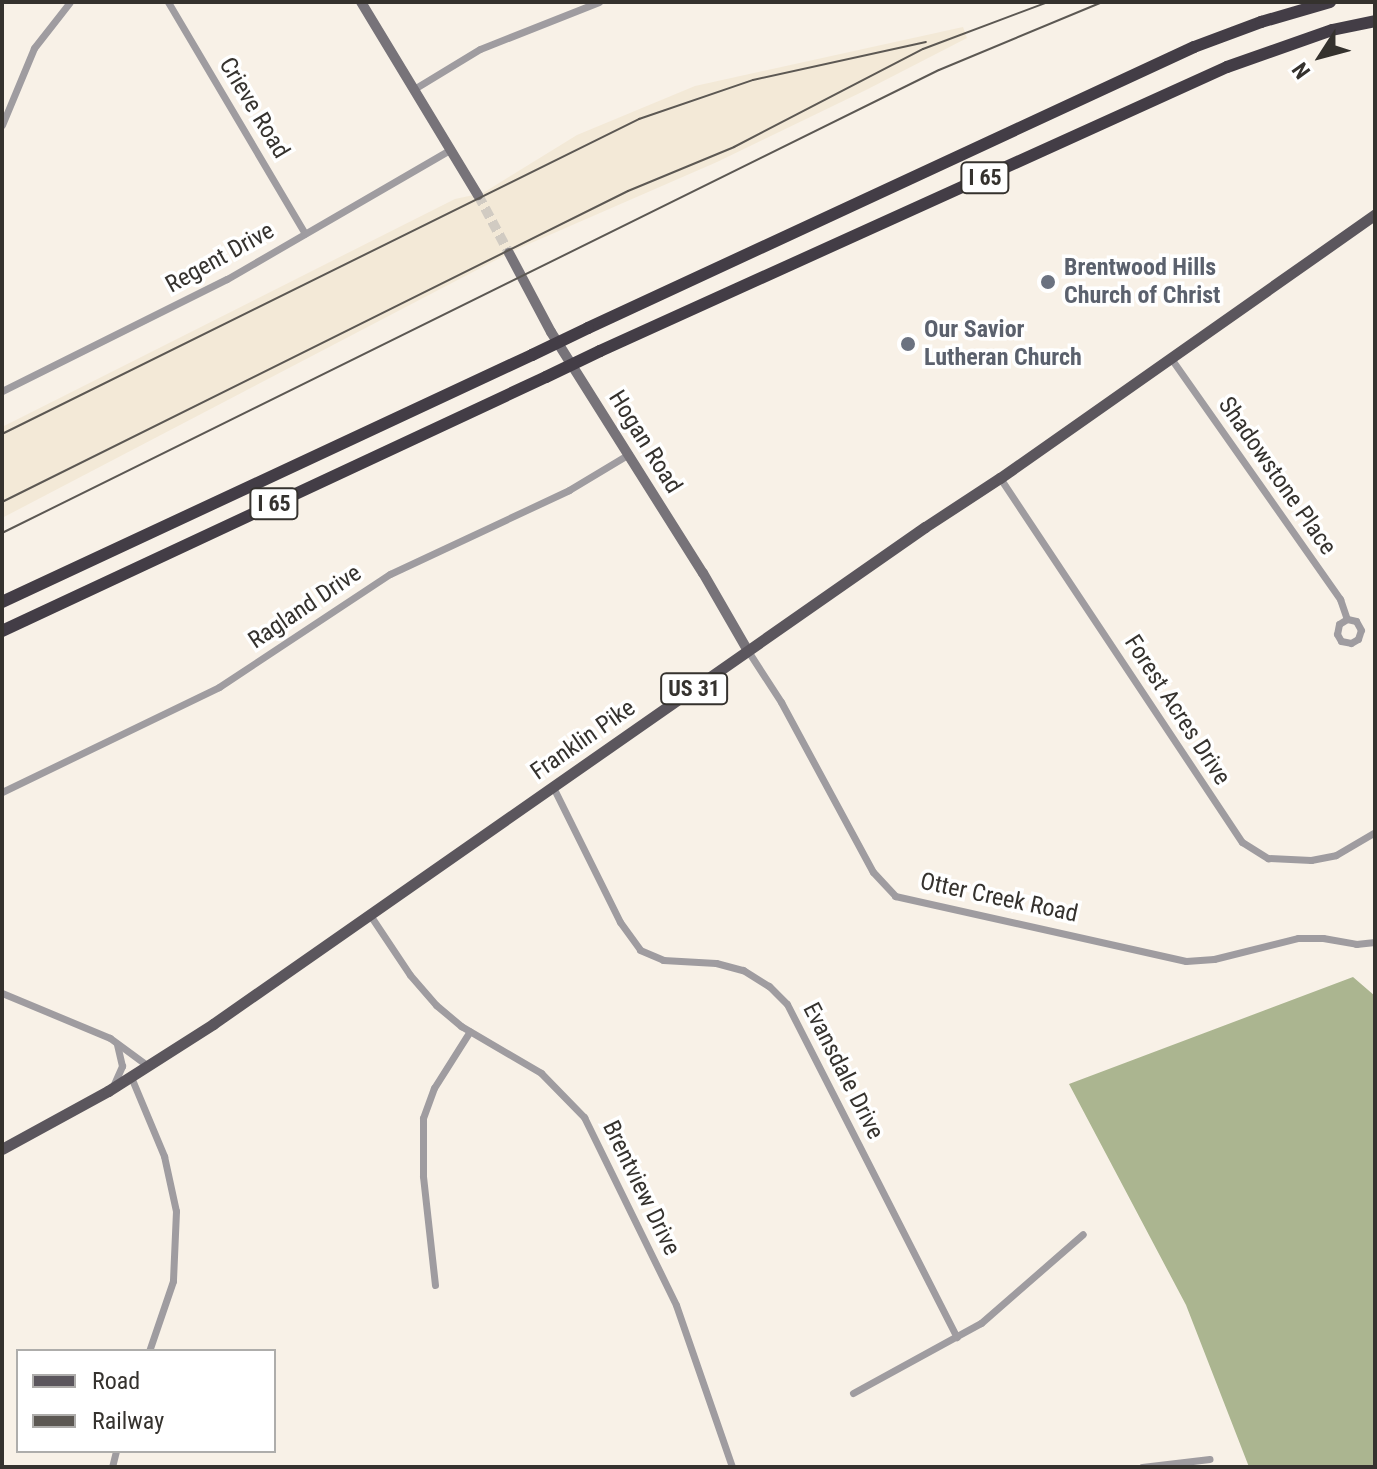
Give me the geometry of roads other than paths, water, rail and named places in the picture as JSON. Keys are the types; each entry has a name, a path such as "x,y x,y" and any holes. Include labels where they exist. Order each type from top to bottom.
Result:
{"highway":[{"name":"I 65","path":"2,602 1194,47 1261,22 1330,2"},
{"name":"I 65","path":"2,631 600,351 1227,67 1332,30 1375,21"}],"main road":[{"name":"Franklin Pike","path":"2,1149 131,1077 370,915 1375,214"}],"street":[{"path":"2,125 34,48 70,2"},
{"name":"Crieve Road","path":"168,2 305,234"},
{"path":"361,2 478,195"},
{"path":"414,89 480,49 599,2"},
{"name":"Regent Drive","path":"2,391 200,294 451,149"},
{"name":"Hogan Road","path":"509,253 551,332 748,651"},
{"name":"Shadowstone Place","path":"1170,357 1340,599 1347,619"},
{"name":"Ragland Drive","path":"2,792 219,687 390,574 569,490 629,454"},
{"name":"Forest Acres Drive","path":"1000,478 1242,842 1268,858 1311,860 1342,853 1375,832"},
{"name":"Otter Creek Road","path":"748,651 781,702 873,872 895,896 1186,961 1214,959 1305,937 1356,944 1375,942"},
{"name":"Evansdale Drive","path":"553,787 620,922 635,945 663,960 716,963 743,970 763,981 787,1004 957,1337"},
{"name":"Brentview Drive","path":"370,915 418,985 448,1016 541,1073 569,1099 590,1126 676,1305 732,1467"},
{"path":"2,993 116,1042 148,1066"},
{"path":"435,1285 423,1176 423,1118 434,1088 470,1031"},
{"path":"108,1091 121,1070 121,1052 116,1042"},
{"path":"131,1077 164,1156 176,1211 173,1281 150,1349"},
{"path":"853,1393 990,1316 1083,1234"},
{"path":"1142,1467 1210,1459"}],"tunnel":[{"path":"478,195 509,253"}],"railway":[{"path":"2,502 628,191 734,147 923,49 1048,2"},
{"path":"2,533 939,70 1102,2"},
{"path":"2,434 639,119 753,80 926,42"}],"place":[{"name":"Brentwood Hills Church of Christ","path":"1048,282"},
{"name":"Our Savior Lutheran Church","path":"908,344"}]}
